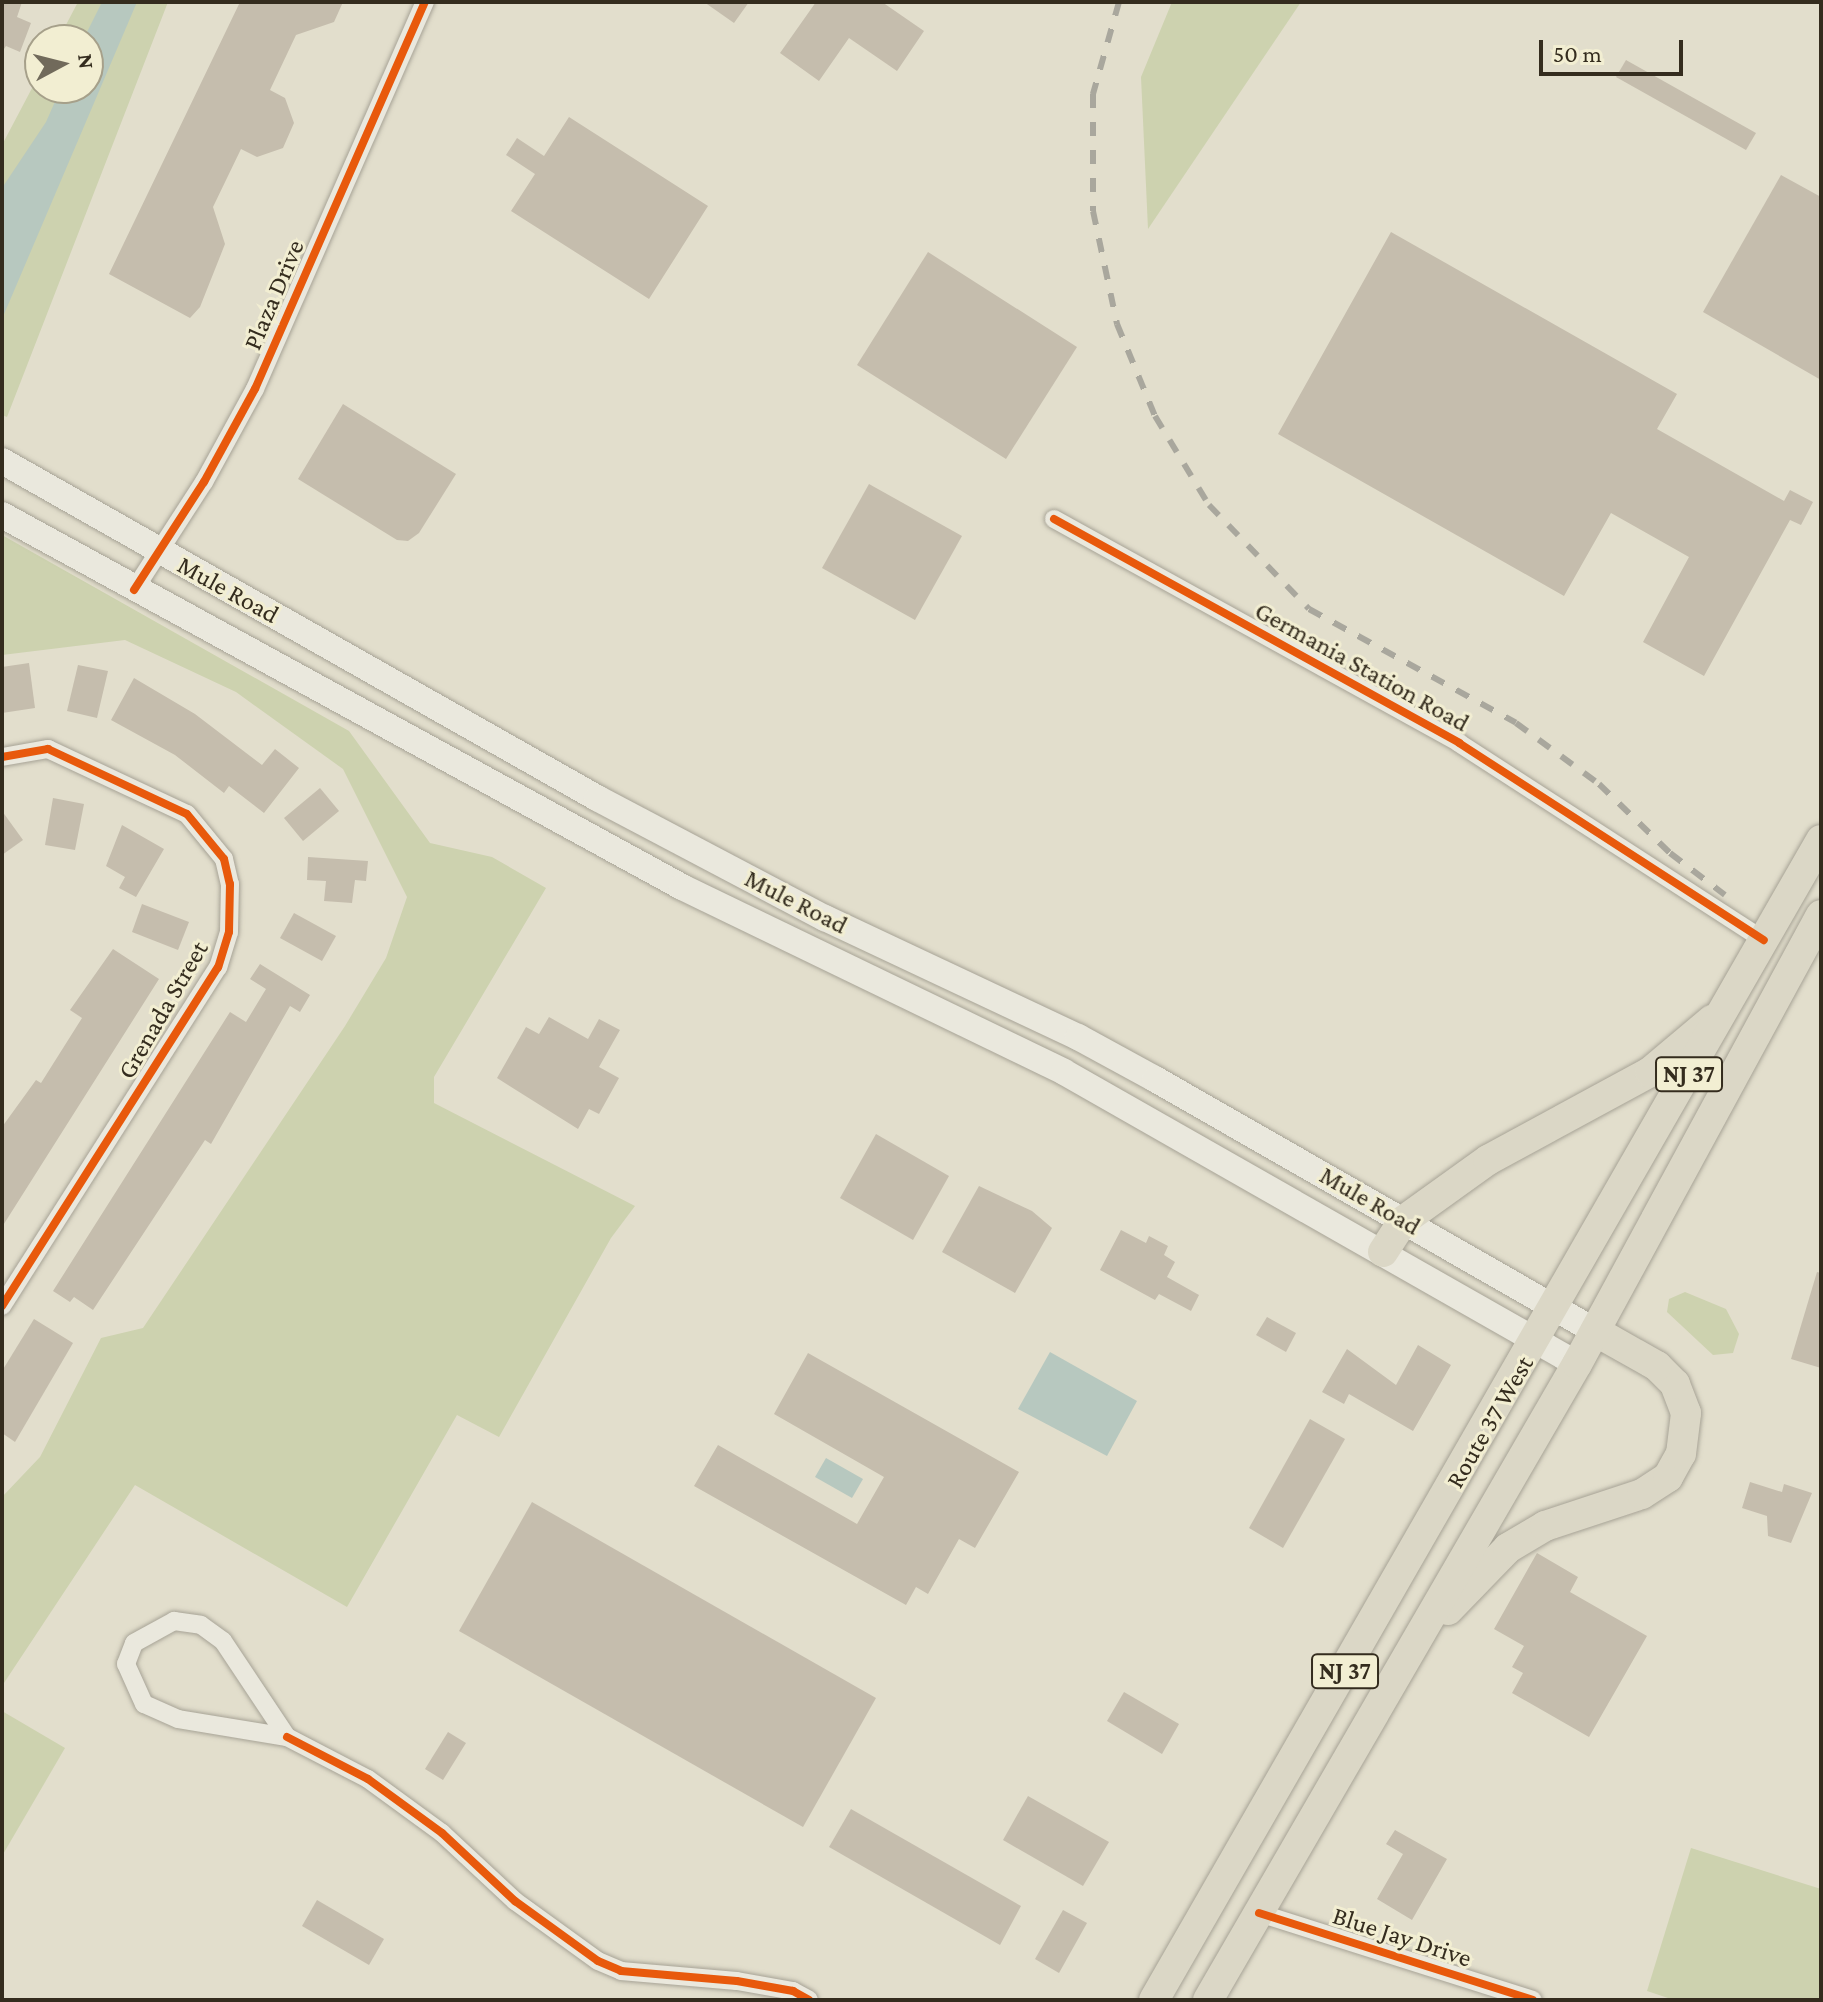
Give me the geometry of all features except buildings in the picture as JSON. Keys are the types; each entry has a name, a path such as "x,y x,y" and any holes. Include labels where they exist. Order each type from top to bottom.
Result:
{"highway":[{"name":"Route 37 West","path":"1154,2000 1537,1342 1821,840"},
{"name":"Route 37 West","path":"1208,2000 1577,1364 1821,915"},
{"path":"1383,1252 1403,1221 1488,1160 1650,1072 1727,1007"},
{"path":"1416,1643 1508,1548 1545,1526 1642,1494 1668,1477 1687,1434 1686,1413 1675,1384 1657,1366 1595,1331"}],"main road":[{"name":"Mule Road","path":"2,461 156,551 702,853 825,918 1035,1016 1155,1079 1595,1331"},
{"name":"Mule Road","path":"2,515 134,590 682,887 1019,1050 1138,1114 1577,1364"},
{"path":"682,887 702,853"},
{"path":"1019,1050 1035,1016"},
{"path":"1138,1114 1155,1079"}],"street":[{"name":"Plaza Drive","path":"134,590 156,551 204,482 255,389 425,2"},
{"name":"Germania Station Road","path":"1054,519 1459,743 1764,940"},
{"name":"Grenada Street","path":"2,757 48,749 187,814 224,859 230,884 229,932 218,967 2,1306"},
{"path":"287,1737 223,1641 201,1625 174,1621 134,1643 126,1664 144,1704 178,1719 287,1737 368,1779 405,1806 515,1901 598,1961 621,1971 737,1981 793,1991 809,2000"},
{"name":"Blue Jay Drive","path":"1259,1913 1533,2000"}],"green space":[{"path":"78,2 168,2 7,417 2,415 2,145 24,103 104,104 104,24 66,24"},
{"path":"1172,2 1301,2 1148,229 1141,77"},
{"path":"2,535 349,731 430,843 492,857 546,888 434,1077 434,1103 635,1206 611,1238 499,1437 457,1415 347,1607 135,1485 2,1686 2,1497 40,1457 101,1338 143,1328 345,1026 386,958 407,897 343,769 236,692 125,640 2,655"},
{"path":"1685,1292 1726,1309 1739,1334 1733,1353 1713,1355 1667,1312 1669,1299"},
{"path":"2,1711 65,1748 2,1856"},
{"path":"1691,1848 1821,1889 1821,2000 1674,2000 1647,1991"}],"shaded area":[{"path":"102,2 137,2 104,79 104,24 91,24"},
{"path":"54,104 94,104 2,319 2,188 46,122"},
{"path":"1050,1352 1137,1401 1107,1456 1018,1409"},
{"path":"826,1458 863,1479 852,1498 815,1477"}],"railway":[{"path":"1119,2 1093,94 1093,211 1117,324 1155,416 1209,505 1309,609 1516,723 1599,784 1670,853 1725,895"}],"cycle path":[{"path":"134,590 204,482 255,389 425,2"},
{"path":"1054,519 1459,743 1764,940"},
{"path":"2,757 48,749 187,814 224,859 230,884 229,932 218,967 2,1306"},
{"path":"287,1737 368,1779 442,1833 515,1901 598,1961 621,1971 737,1981 793,1991 809,2000"},
{"path":"1259,1913 1533,2000"}]}
